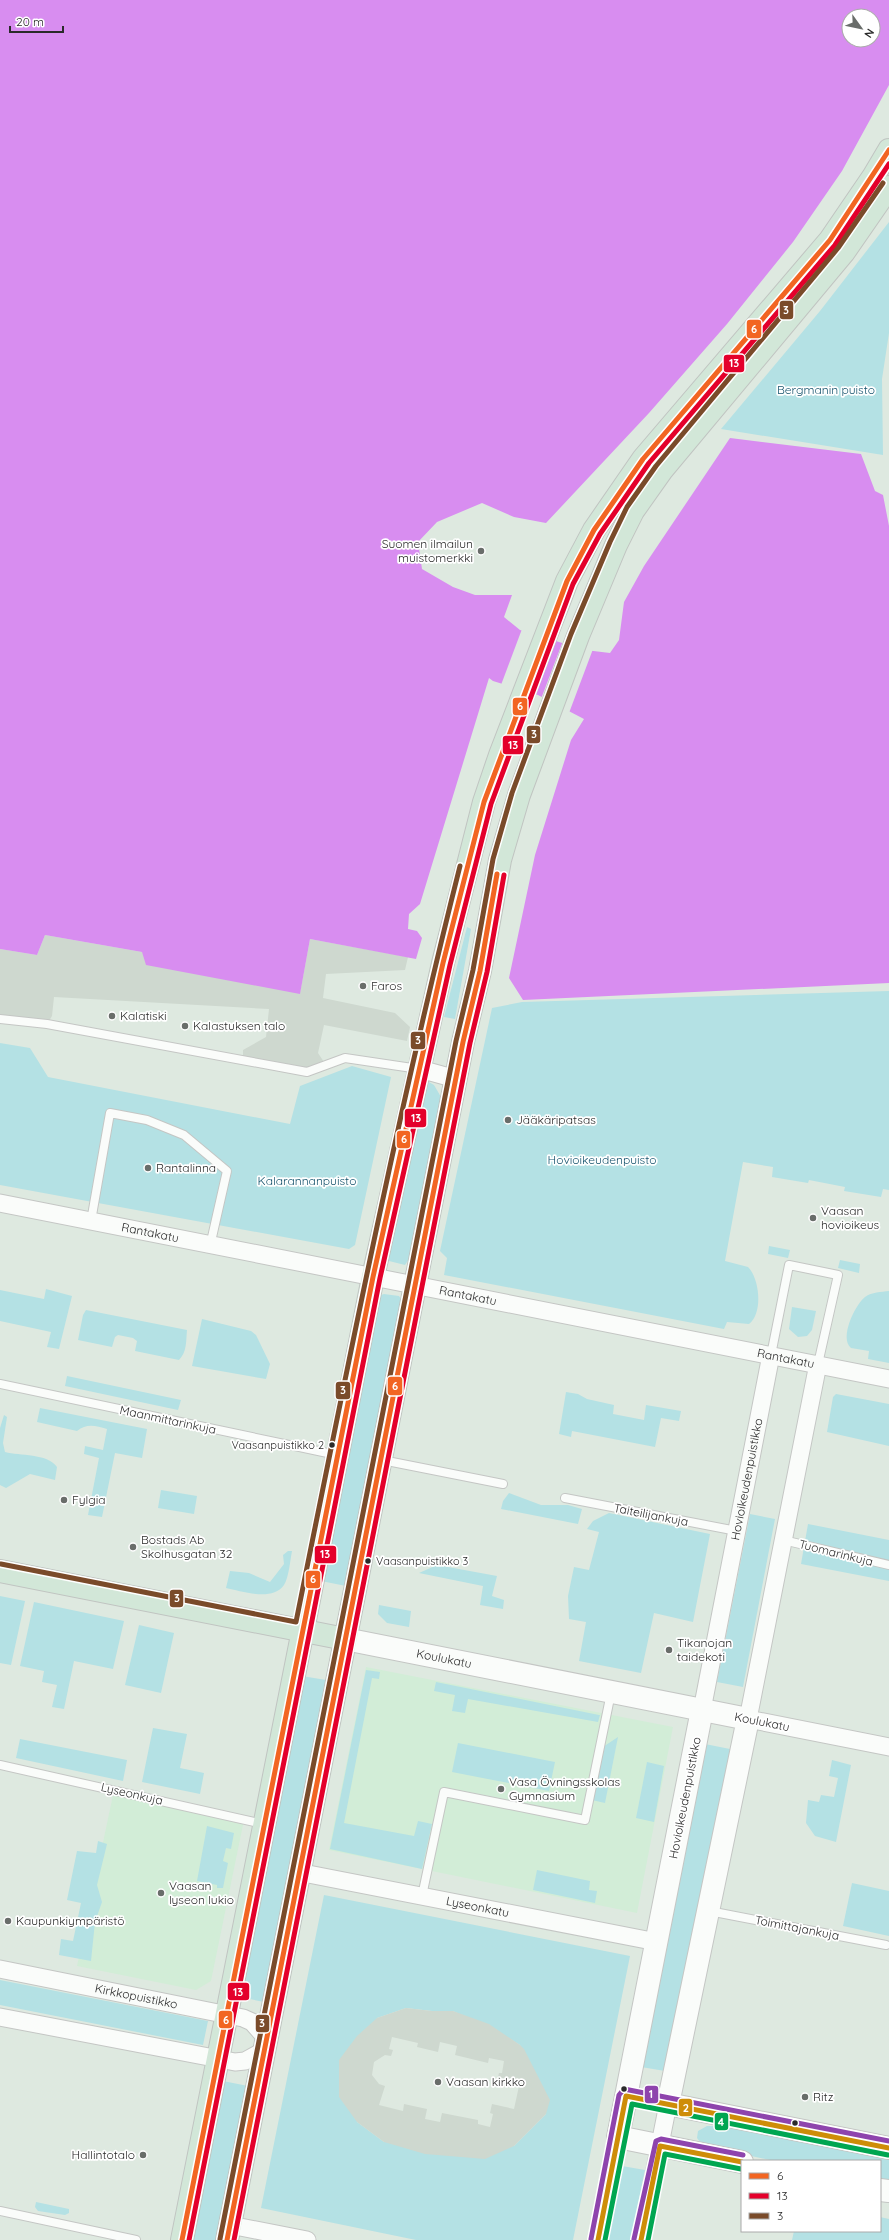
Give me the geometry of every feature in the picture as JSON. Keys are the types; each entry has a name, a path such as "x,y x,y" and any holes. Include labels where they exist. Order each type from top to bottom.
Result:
{"main road":[{"path":"228,2232 380,1459 456,1079 480,971 500,860 519,795 578,636 616,545 633,511 658,476 844,252 884,183 889,150"},
{"path":"182,2240 301,1630 373,1277 420,1069 442,963 484,802 549,625 567,581 594,530 643,459 830,240 884,183"},
{"name":"Koulukatu","path":"0,1571 748,1719"},
{"name":"Hovioikeudenpuistikko","path":"618,2137 702,1710"},
{"path":"748,1719 668,2104 889,2148"},
{"path":"618,2137 741,2162"}],"street":[{"path":"420,1069 456,1079"},
{"name":"Rantakatu","path":"0,1203 210,1246 416,1285 889,1379"},
{"name":"Hovioikeudenpuistikko","path":"702,1710 771,1355"},
{"path":"748,1719 818,1364"},
{"name":"Koulukatu","path":"748,1719 889,1747"},
{"name":"Lyseonkatu","path":"298,1872 657,1942"},
{"name":"Kirkkopuistikko","path":"0,1969 243,2018 252,2022 264,2044"},
{"path":"0,2017 217,2059 245,2061 264,2044"},
{"path":"626,2096 668,2104 641,2240"},
{"name":"Hovioikeudenpuistikko","path":"598,2240 618,2137"},
{"path":"228,2232 307,2240"}],"lane":[{"path":"0,1019 47,1024 307,1072 345,1058 420,1069"},
{"path":"91,1221 110,1113 147,1120 184,1135 227,1171 210,1246"},
{"path":"771,1355 789,1265 838,1275 818,1364"},
{"name":"Maanmittarinkuja","path":"0,1384 337,1455"},
{"path":"380,1459 503,1484"},
{"name":"Taiteilijankuja","path":"565,1498 737,1531"},
{"name":"Tuomarinkuja","path":"783,1540 889,1565"},
{"path":"422,1896 444,1792 585,1820 611,1692"},
{"name":"Lyseonkuja","path":"0,1765 264,1824"},
{"name":"Toimittajankuja","path":"708,1911 886,1945"},
{"path":"0,2212 136,2240"}],"shaded area":[{"path":"0,0 889,0 889,85 842,171 793,242 727,324 649,413 546,523 514,517 482,503 437,522 418,542 422,569 453,587 475,595 512,595 504,617 520,630 585,650 610,653 619,640 624,602 644,566 730,438 861,454 875,491 883,495 889,526 889,983 523,1000 509,978 535,855 571,740 584,719 538,695 493,681 489,678 420,904 409,914 408,929 417,931 422,938 416,959 310,939 300,994 146,965 142,952 45,935 37,955 0,949"},
{"path":"45,935 142,952 300,993 310,939 408,957 405,970 326,974 323,998 395,1013 410,1027 407,1041 324,1025 318,1053 326,1065 307,1072 243,1060 243,1050 266,1037 269,1009 54,997 52,1016 47,1024 0,1019 0,949 37,955"},
{"name":"Vasa Övningsskolas Gymnasium","path":"366,1667 673,1727 637,1913 329,1850"},
{"name":"Vaasan lyseon lukio","path":"114,1790 244,1820 211,1981 196,1990 77,1966"},
{"path":"406,2008 432,2011 453,2011 489,2024 524,2049 550,2100 546,2114 514,2146 485,2159 425,2154 384,2142 357,2122 339,2097 339,2060 357,2036 377,2018","holes":["392,2037 418,2043 417,2047 438,2052 440,2042 457,2046 455,2055 488,2063 489,2058 504,2061 502,2073 499,2073 497,2081 519,2086 514,2109 492,2104 490,2113 493,2114 490,2127 478,2124 478,2120 442,2113 440,2122 425,2119 427,2109 404,2104 403,2111 379,2105 385,2086 379,2084 372,2075 374,2062 385,2055 391,2056 393,2050 389,2049"]}],"green space":[{"name":"Bergmanin puisto","path":"889,222 889,333 882,379 883,455 721,429 820,311"},
{"path":"467,927 471,929 455,1019 444,1017"},
{"name":"Hovioikeudenpuisto","path":"889,991 889,1190 883,1189 881,1197 844,1191 845,1187 809,1180 808,1183 772,1177 773,1167 743,1162 725,1261 748,1267 752,1272 757,1288 758,1305 756,1313 749,1324 727,1322 724,1329 444,1275 447,1258 440,1251 492,1008 522,1002"},
{"name":"Kalarannanpuisto","path":"0,1043 30,1048 48,1077 290,1124 300,1086 352,1066 391,1077 355,1245 349,1249 0,1185"},
{"path":"427,1081 434,1085 441,1097 409,1259 405,1265 389,1261 386,1254"},
{"path":"769,1246 790,1250 788,1258 768,1254"},
{"path":"840,1260 860,1264 859,1273 838,1268"},
{"path":"46,1289 72,1296 59,1349 47,1347 51,1332 0,1321 0,1290 44,1299"},
{"path":"889,1291 889,1363 868,1359 869,1351 851,1348 847,1337 853,1314 861,1301 871,1294"},
{"path":"384,1294 399,1296 402,1301 346,1586 321,1581 378,1296"},
{"path":"792,1307 816,1311 812,1330 807,1336 798,1337 789,1329"},
{"path":"86,1310 187,1330 186,1346 182,1357 179,1360 135,1351 137,1341 133,1338 118,1335 115,1337 112,1347 78,1340 83,1315"},
{"path":"202,1319 251,1331 256,1335 270,1364 266,1379 192,1366"},
{"path":"67,1376 181,1400 178,1410 65,1386"},
{"path":"566,1392 578,1394 587,1399 614,1405 613,1414 644,1420 646,1405 681,1411 679,1421 661,1418 655,1447 572,1431 571,1437 559,1434"},
{"path":"836,1394 889,1404 889,1446 827,1432 833,1397"},
{"path":"40,1408 147,1429 142,1458 115,1453 102,1517 88,1515 99,1458 84,1454 85,1446 103,1450 107,1429 88,1426 77,1431 37,1422"},
{"path":"4,1415 7,1417 3,1443 5,1452 40,1457 53,1462 57,1467 55,1480 30,1474 6,1488 0,1485 0,1428"},
{"path":"161,1490 197,1496 194,1514 158,1508"},
{"path":"509,1493 541,1505 568,1505 582,1509 578,1524 501,1509 503,1501"},
{"path":"609,1513 710,1534 693,1622 654,1613 641,1673 579,1661 586,1622 569,1619 568,1596 574,1567 589,1570 599,1532 587,1529 593,1521"},
{"path":"750,1514 775,1519 743,1687 717,1682"},
{"path":"808,1524 889,1540 889,1581 801,1564"},
{"path":"288,1551 292,1551 286,1582 279,1590 272,1593 256,1594 226,1588 230,1571 249,1573 270,1582 284,1564 283,1555"},
{"path":"437,1565 497,1576 492,1596 504,1600 503,1609 480,1605 483,1586 419,1573"},
{"path":"0,1596 25,1601 11,1665 0,1663"},
{"path":"34,1602 124,1621 113,1669 74,1661 64,1709 52,1707 57,1685 42,1682 44,1671 20,1666"},
{"path":"379,1605 411,1611 409,1627 387,1623 378,1614"},
{"path":"139,1625 174,1633 161,1693 125,1685"},
{"path":"366,1670 380,1672 379,1679 372,1678 344,1823 414,1836 418,1821 432,1824 422,1869 330,1849"},
{"path":"302,1676 326,1680 264,2002 240,1997"},
{"path":"436,1682 600,1715 598,1722 468,1699 465,1713 452,1711 455,1695 434,1691"},
{"path":"153,1728 187,1734 180,1768 204,1773 200,1794 142,1782"},
{"path":"618,1737 605,1803 592,1800 603,1747"},
{"path":"20,1739 127,1760 123,1781 16,1758"},
{"path":"458,1743 555,1762 549,1791 452,1772"},
{"path":"705,1744 730,1749 665,2071 641,2067"},
{"path":"832,1760 851,1765 836,1842 815,1836 806,1823 808,1800 819,1802 821,1795 834,1797 838,1778 829,1776"},
{"path":"647,1762 664,1766 654,1822 636,1818"},
{"path":"207,1826 234,1833 231,1849 226,1848 223,1861 228,1863 223,1888 217,1888 217,1885 197,1881"},
{"path":"98,1841 107,1844 97,1885 102,1902 95,1922 91,1961 59,1955 61,1939 73,1941 81,1903 67,1900 77,1851 96,1853"},
{"path":"537,1870 590,1881 589,1890 597,1891 595,1903 533,1890"},
{"path":"852,1883 889,1891 889,1936 843,1926"},
{"path":"324,1895 630,1956 573,2240 416,2240 261,2208","holes":["406,2008 432,2011 453,2011 507,2037 520,2045 546,2114 514,2146 384,2142 357,2122 377,2018"]},
{"path":"0,1980 208,2021 203,2045 0,2005"},
{"path":"223,2081 248,2086 218,2240 192,2240"},
{"path":"707,2126 724,2126 889,2158 889,2183 881,2182 881,2160 770,2160 709,2147 700,2142 697,2138 698,2131"},
{"path":"622,2166 645,2170 631,2240 607,2240"},
{"path":"36,2202 69,2209 69,2213 65,2215 38,2211 35,2207"},
{"path":"881,2217 889,2219 889,2240 792,2240 794,2232 881,2232"}],"pier":[{"path":"522,629 554,639 532,695 501,685"},
{"path":"563,641 593,649 569,713 541,699"}],"transit line":[{"name":"6","path":"182,2240 373,1277 443,963 484,802 567,581 594,530 643,459 830,240 889,150"},
{"name":"13","path":"189,2240 380,1278 450,965 491,804 573,584 600,534 649,463 835,245 889,164"},
{"name":"3","path":"220,2239 456,1041 473,970 493,859 512,793 571,634 610,542 627,507 656,466 838,248 883,183"},
{"name":"3","path":"1,1564 296,1622 394,1148 460,866"},
{"name":"6","path":"227,2240 463,1042 480,971 497,874"},
{"name":"13","path":"234,2240 470,1043 487,972 504,875"},
{"name":"1","path":"591,2239 619,2095 624,2089 889,2141"},
{"name":"2","path":"598,2240 626,2096 889,2148"},
{"name":"4","path":"605,2240 632,2104 888,2155"},
{"name":"1","path":"634,2239 656,2141 661,2139 743,2155"},
{"name":"2","path":"641,2240 660,2146 741,2162"},
{"name":"4","path":"648,2240 665,2154 741,2169"}],"place":[{"name":"Suomen ilmailun muistomerkki","path":"481,551"},
{"name":"Faros","path":"363,986"},
{"name":"Kalatiski","path":"112,1016"},
{"name":"Kalastuksen talo","path":"185,1026"},
{"name":"Jääkäripatsas","path":"508,1120"},
{"name":"Rantalinna","path":"148,1168"},
{"name":"Vaasan hovioikeus","path":"813,1218"},
{"name":"Vaasanpuistikko 2","path":"332,1445"},
{"name":"Fylgia","path":"64,1500"},
{"name":"Bostads Ab Skolhusgatan 32","path":"133,1547"},
{"name":"Vaasanpuistikko 3","path":"368,1561"},
{"name":"Tikanojan taidekoti","path":"669,1650"},
{"name":"Vasa Övningsskolas Gymnasium","path":"501,1789"},
{"name":"Vaasan lyseon lukio","path":"161,1893"},
{"name":"Kaupunkiympäristö","path":"8,1921"},
{"name":"Vaasan kirkko","path":"438,2082"},
{"name":"Ritz","path":"805,2097"},
{"name":"Hallintotalo","path":"143,2155"}]}
